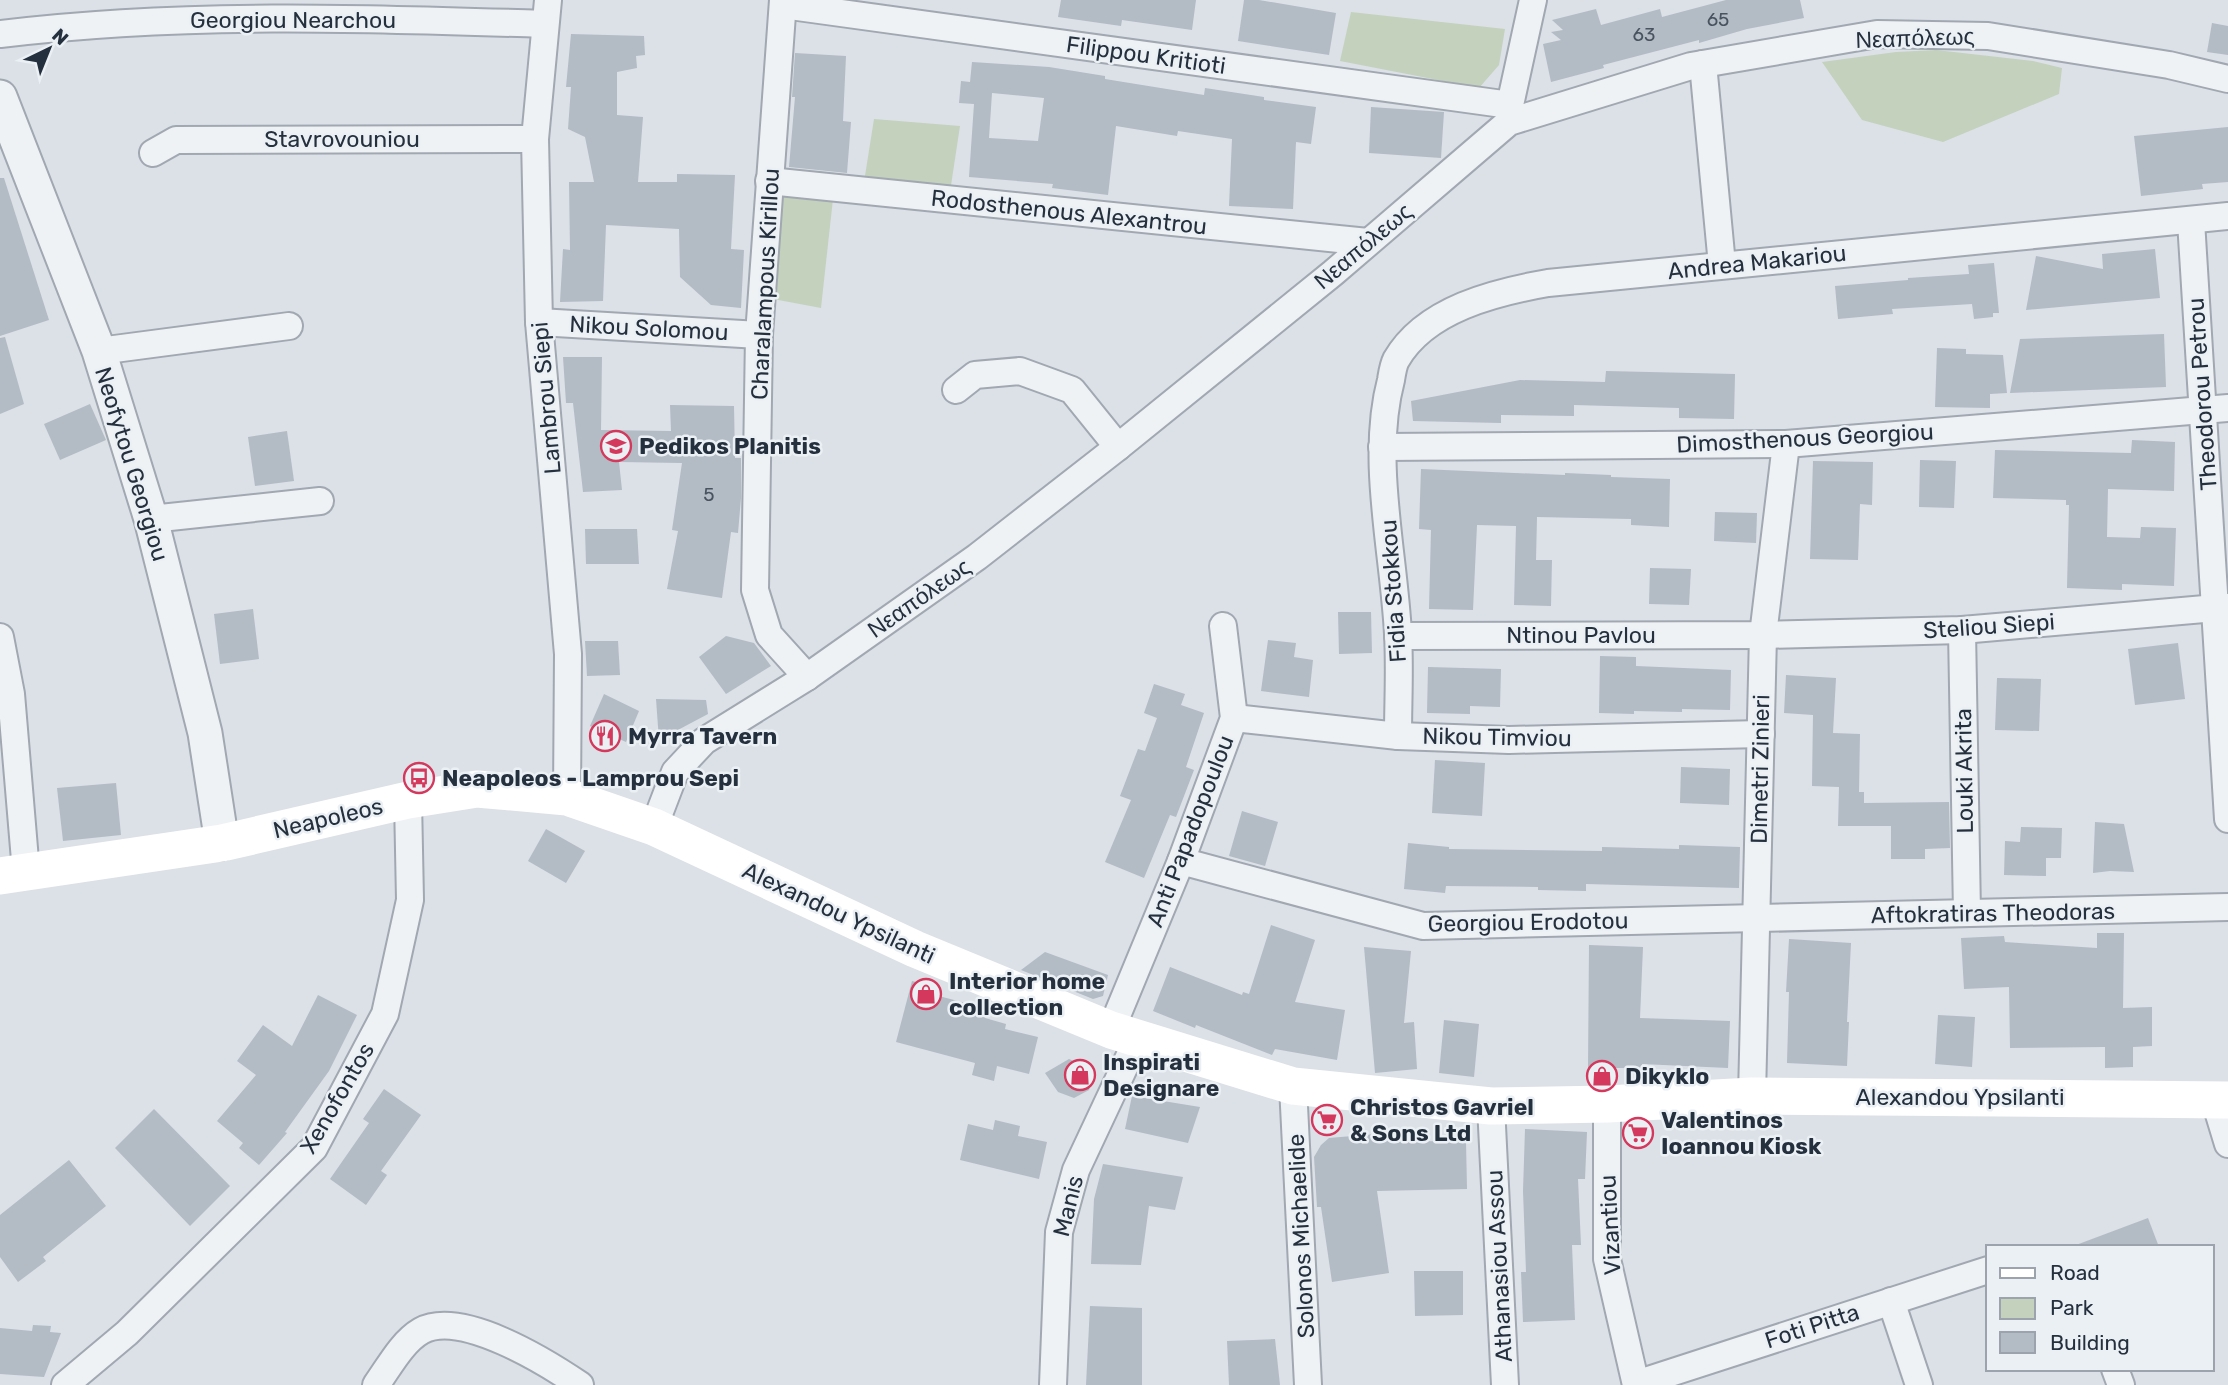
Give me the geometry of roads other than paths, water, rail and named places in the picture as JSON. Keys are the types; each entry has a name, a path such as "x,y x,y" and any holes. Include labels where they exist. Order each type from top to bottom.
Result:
{"main road":[{"name":"Neapoleos","path":"13,874 222,843 408,800 477,789 567,797 654,827"},
{"name":"Alexandou Ypsilanti","path":"654,827 915,949 1124,1035 1293,1086 1491,1106 1607,1104 1752,1096 2221,1099"}],"street":[{"path":"1510,113 1533,0"},
{"name":"Filippou Kritioti","path":"783,2 1510,113"},
{"name":"Charalampous Kirillou","path":"783,2 759,335 755,590 769,635 807,677"},
{"name":"Georgiou Nearchou","path":"0,34 65,26 141,22 547,12"},
{"name":"Lambrou Siepi","path":"547,12 535,139 539,322 568,654 567,797"},
{"name":"Νεαπόλεως","path":"654,827 675,772 704,741 807,677 978,557 1118,447 1368,242 1510,113 1703,64 1877,34 1988,36 2169,65 2228,79"},
{"path":"1703,64 1722,265"},
{"name":"Neofytou Georgiou","path":"0,97 99,351 151,519 205,733 222,843"},
{"name":"Stavrovouniou","path":"153,153 176,140 535,139"},
{"name":"Rodosthenous Alexantrou","path":"769,181 1368,242"},
{"name":"Andrea Makariou","path":"1382,447 1387,396 1395,361 1423,330 1482,297 1504,290 1722,265 2228,216"},
{"name":"Theodorou Petrou","path":"2191,221 2215,409 2228,819"},
{"name":"Nikou Solomou","path":"539,322 759,335"},
{"path":"99,351 289,326"},
{"path":"956,390 975,375 1020,371 1072,390 1118,447"},
{"name":"Dimosthenous Georgiou","path":"1382,447 1786,444 2215,409"},
{"name":"Dimetri Zinieri","path":"1752,1096 1763,635 1786,444"},
{"name":"Fidia Stokkou","path":"1382,447 1398,636 1398,736"},
{"path":"151,519 320,501"},
{"name":"Steliou Siepi","path":"1763,635 1962,629 2221,608"},
{"name":"Anti Papadopoulou","path":"1124,1035 1181,861 1234,718 1223,626"},
{"name":"Louki Akrita","path":"1962,629 1967,913"},
{"name":"Ntinou Pavlou","path":"1398,636 1763,635"},
{"path":"0,637 13,874"},
{"name":"Nikou Timviou","path":"1234,718 1398,736 1509,740 1761,734"},
{"name":"Xenofontos","path":"65,1385 127,1333 314,1148 385,1014 410,900 408,800"},
{"name":"Georgiou Erodotou","path":"1181,861 1423,926 1757,918"},
{"name":"Aftokratiras Theodoras","path":"1757,918 2228,907"},
{"name":"Manis","path":"1053,1385 1059,1232 1076,1170 1124,1035"},
{"name":"Solonos Michaelide","path":"1293,1086 1308,1385"},
{"path":"2221,1099 2228,1144"},
{"name":"Vizantiou","path":"1607,1104 1607,1259 1636,1384"},
{"name":"Athanasiou Assou","path":"1491,1106 1505,1385"},
{"name":"Foti Pitta","path":"1636,1384 1986,1271"},
{"path":"1891,1301 1919,1385"},
{"path":"376,1385 405,1345 422,1330 452,1325 499,1339 580,1385"}],"place":[{"name":"Pedikos Planitis","path":"616,446"},
{"name":"Myrra Tavern","path":"605,736"},
{"name":"Neapoleos - Lamprou Sepi","path":"419,778"},
{"name":"Interior home collection","path":"926,994"},
{"name":"Inspirati Designare","path":"1080,1075"},
{"name":"Dikyklo","path":"1602,1076"},
{"name":"Christos Gavriel & Sons Ltd","path":"1327,1120"},
{"name":"Valentinos Ioannou Kiosk","path":"1638,1133"}]}
